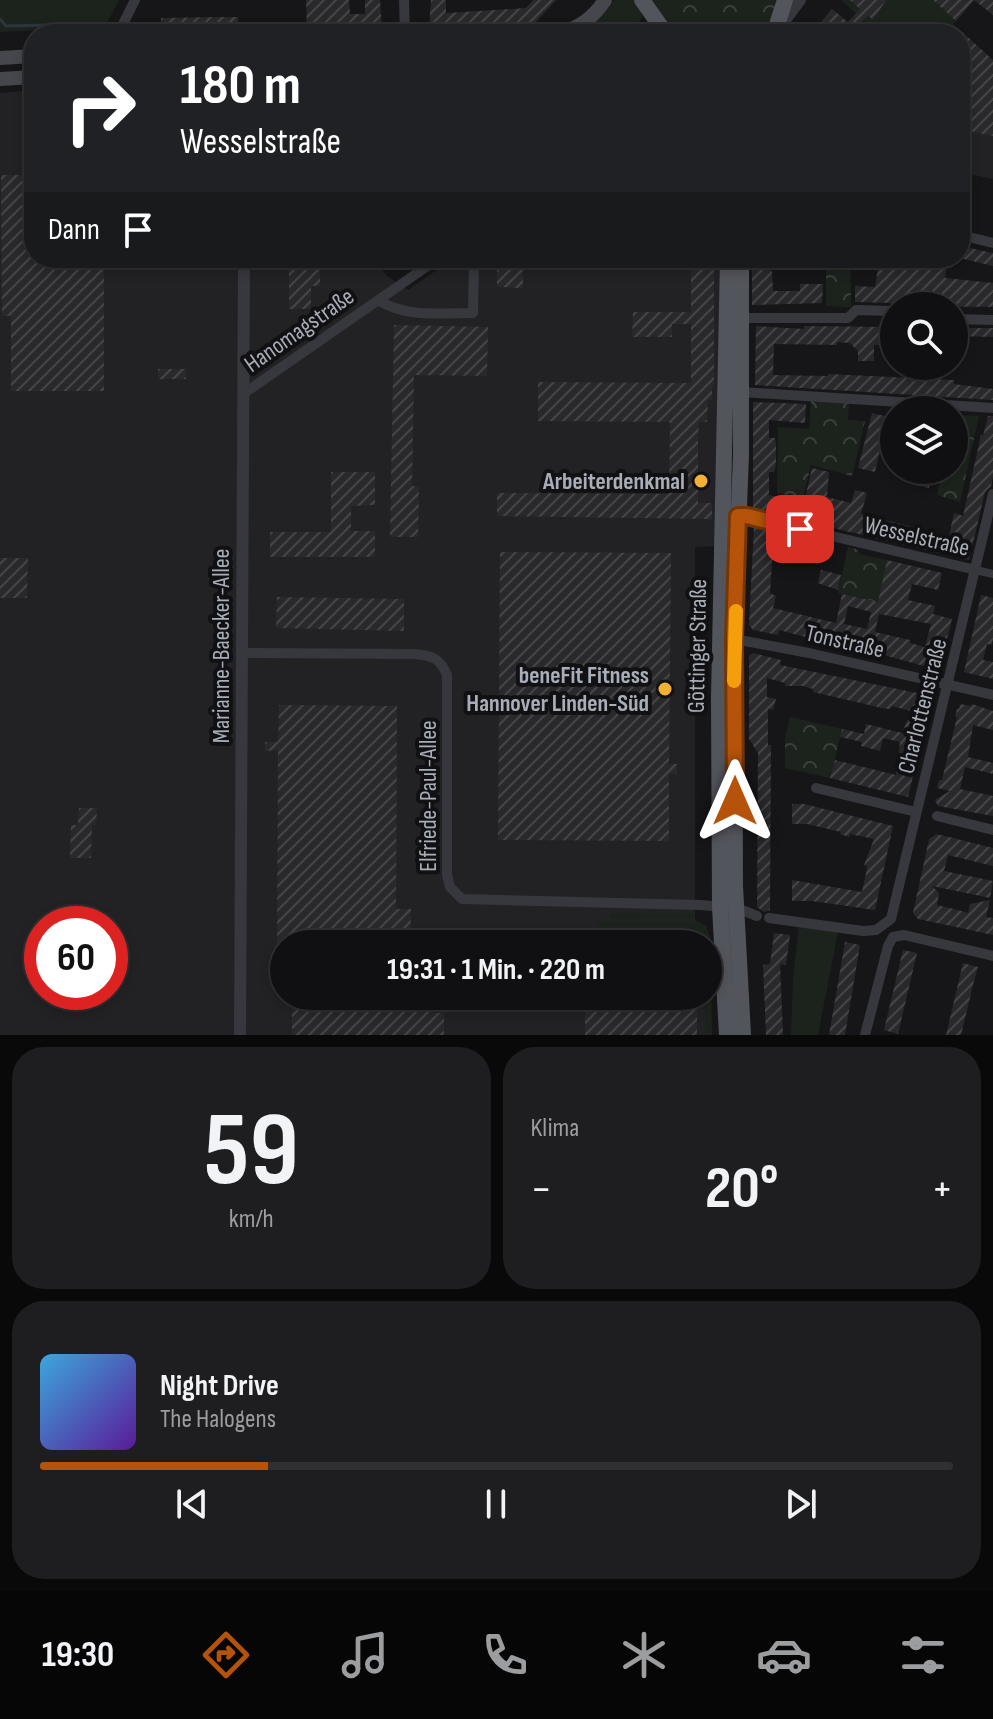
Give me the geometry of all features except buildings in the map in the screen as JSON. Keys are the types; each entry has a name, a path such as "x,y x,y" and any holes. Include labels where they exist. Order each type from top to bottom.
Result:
{"main road":[{"path":"584,24 605,0"},
{"path":"642,0 659,24"},
{"path":"778,24 785,0"},
{"path":"0,58 24,57"},
{"path":"0,79 24,78"},
{"name":"Göttinger Straße","path":"728,268 719,698 728,908 743,1035"},
{"name":"Göttinger Straße","path":"727,1035 741,268"}],"street":[{"path":"123,24 135,0"},
{"path":"404,0 405,24"},
{"path":"782,24 800,0"},
{"path":"970,237 993,243"},
{"name":"Marianne-Baecker-Allee","path":"240,1035 244,268"},
{"name":"Hanomagstraße","path":"243,394 424,268"},
{"name":"Hanomagstraße","path":"378,300 390,308 411,313 473,313 474,268"},
{"path":"742,318 848,318 856,310 880,311"},
{"path":"968,319 993,320"},
{"path":"741,392 993,408"},
{"name":"Charlottenstraße","path":"769,918 863,931 876,930 891,919 993,494"},
{"name":"Wesselstraße","path":"738,516 993,574"},
{"name":"Tonstraße","path":"734,639 993,695"},
{"name":"Elfriede-Paul-Allee","path":"242,653 413,654 431,655 442,662 447,675 447,875 450,887 462,899 728,908"},
{"path":"816,788 993,830"},
{"path":"728,908 757,916"},
{"path":"865,1035 893,937 904,935 993,956"}],"shaded area":[{"path":"24,91 24,268 381,268 408,290 440,268 721,268 720,546 695,547 695,920 707,930 270,930 270,1010 711,1010 712,1035 0,1035 0,93"},
{"path":"970,126 993,136 993,179 970,174"}],"green space":[{"path":"0,0 119,0 107,24 24,24 24,31 0,32"},
{"path":"614,0 635,0 643,17 637,24 592,24"},
{"path":"650,0 779,0 767,24 665,24"},
{"path":"841,0 933,0 956,21 953,24 867,24"},
{"path":"826,268 850,268 851,307 826,306"},
{"path":"811,401 849,403 848,420 865,421 852,476 811,465 803,498 777,493 778,427 809,429"},
{"path":"968,416 979,416 968,466"},
{"path":"940,484 964,484 960,502 937,495"},
{"path":"848,547 859,550 859,554 887,560 878,602 838,593"},
{"path":"790,717 842,729 830,778 785,768 785,739"},
{"path":"610,913 694,914 694,919 610,919"},
{"path":"596,921 695,921 706,926 707,930 665,927 604,929"},
{"path":"799,926 838,932 818,1035 791,1035"},
{"path":"705,1010 711,1010 712,1035 706,1035"}],"waterway":[{"path":"0,19 6,26 24,26"}],"slow traffic":[{"path":"734,681 736,611"}],"place":[{"name":"Arbeiterdenkmal","path":"701,481"},
{"name":"beneFit Fitness Hannover Linden-Süd","path":"665,689"}],"route":[{"path":"735,801 734,639 738,516 800,529"}]}
